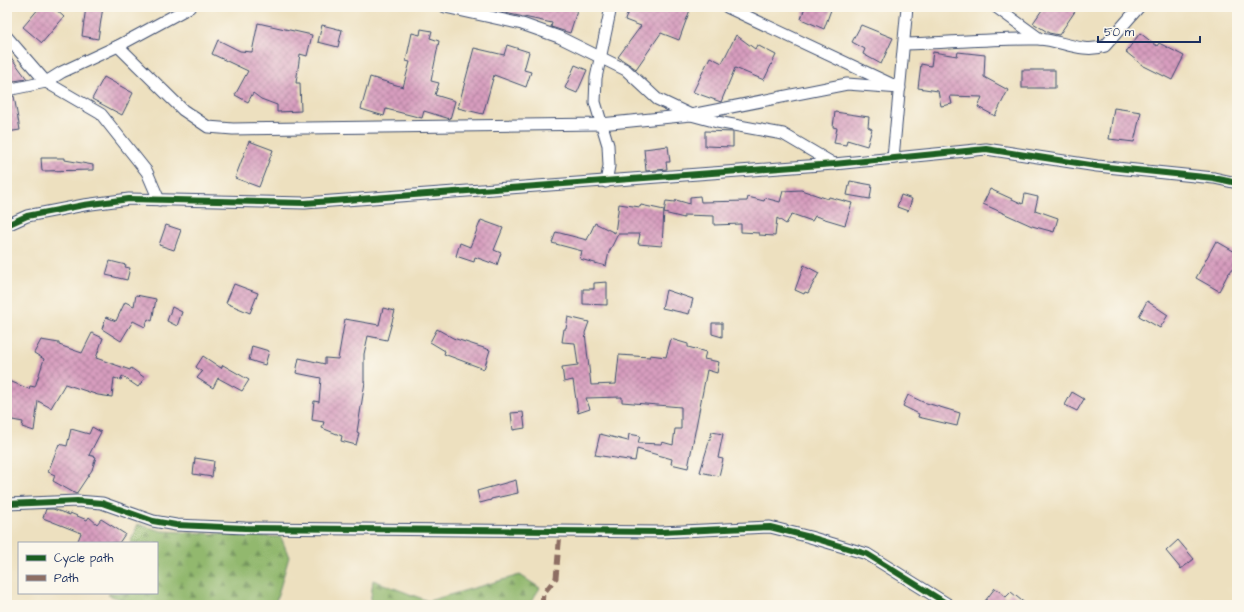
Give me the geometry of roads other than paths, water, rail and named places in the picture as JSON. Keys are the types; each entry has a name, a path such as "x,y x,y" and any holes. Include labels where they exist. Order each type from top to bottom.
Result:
{"street":[{"path":"7,90 46,82 62,72 118,46 190,7"},
{"path":"445,7 522,24 559,37 626,70 657,99 691,115 717,122 783,134 834,164"},
{"path":"606,182 609,166 608,145 595,102 596,78 610,7"},
{"path":"727,7 900,88"},
{"path":"893,158 907,7"},
{"path":"996,7 1040,39"},
{"path":"904,44 1040,39 1073,47 1097,49 1105,46 1139,7"},
{"path":"7,37 46,82 101,114 147,172 159,200"},
{"path":"118,46 183,110 208,127 233,129 601,124 691,115 847,84 900,88"},
{"path":"7,225 27,216 84,205 129,199 306,203 834,164 986,149 1097,166 1214,178 1237,183"},
{"path":"7,504 77,501 102,503 153,521 176,525 245,528 661,532 770,527 810,536 867,554 948,605"}]}
